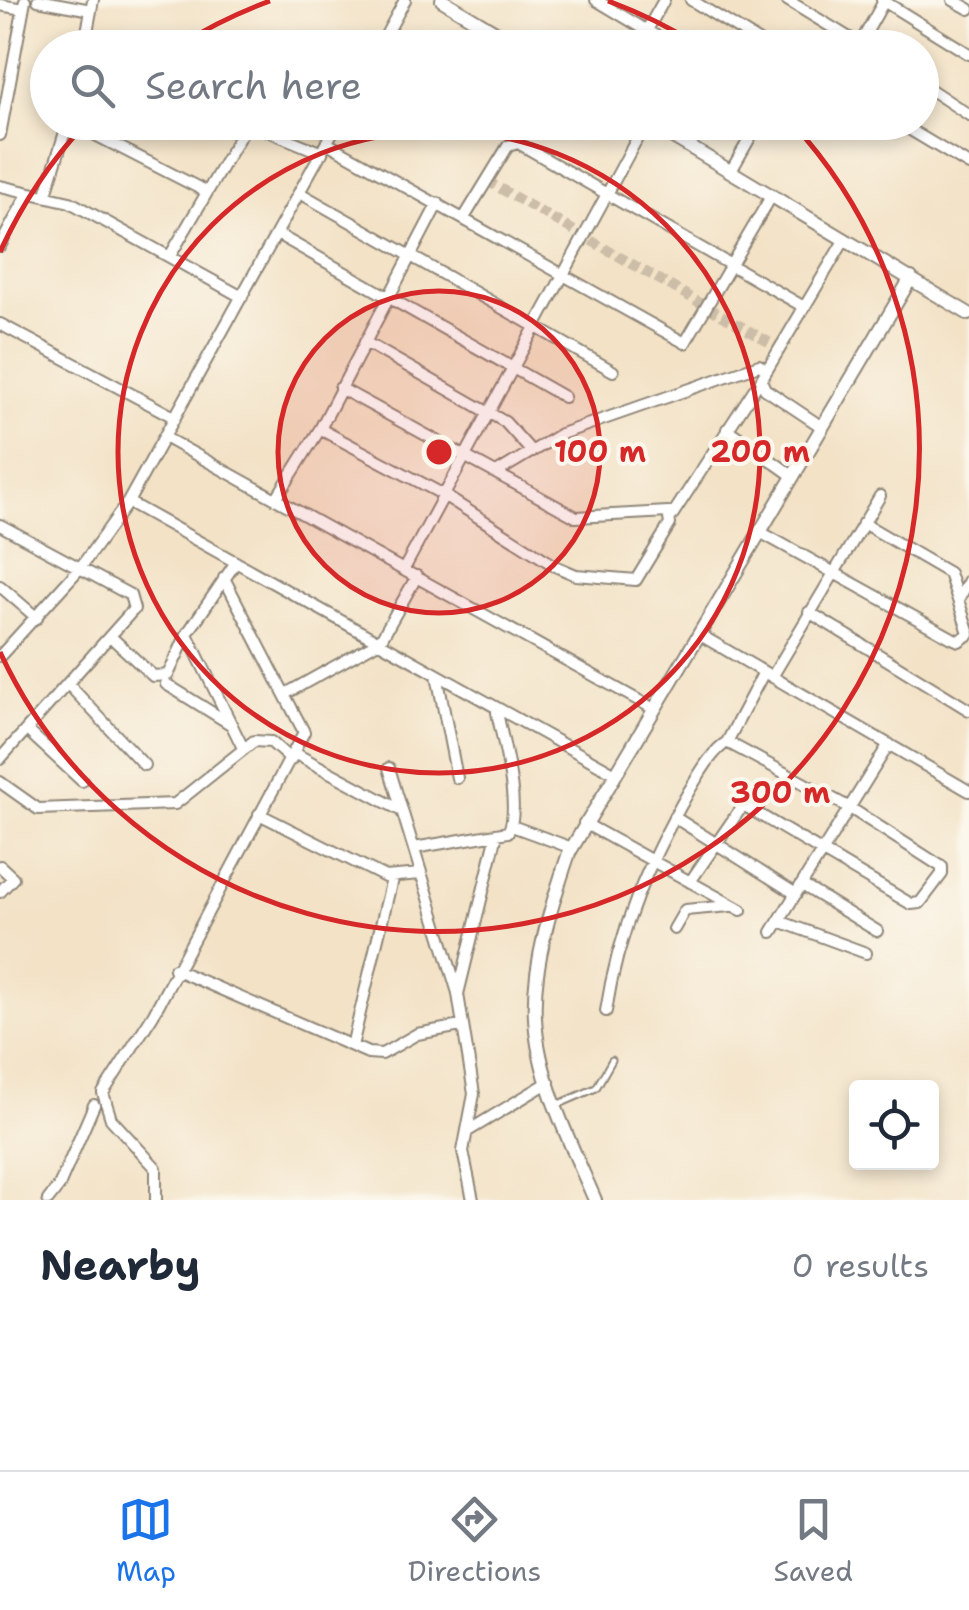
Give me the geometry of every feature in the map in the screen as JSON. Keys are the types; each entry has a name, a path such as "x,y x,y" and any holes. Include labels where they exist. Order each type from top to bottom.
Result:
{"street":[{"path":"38,0 92,5 87,30"},
{"path":"389,30 405,0"},
{"path":"442,0 492,30"},
{"path":"596,0 646,30 664,0"},
{"path":"691,0 740,30"},
{"path":"787,0 837,30"},
{"path":"953,0 969,9"},
{"path":"870,30 883,1 898,4 935,30"},
{"path":"0,5 24,4 6,69 0,135"},
{"path":"939,33 969,54"},
{"path":"939,95 969,115"},
{"path":"46,194 63,140"},
{"path":"104,140 205,191"},
{"path":"170,256 238,140"},
{"path":"299,140 324,148 438,203 685,343 772,194"},
{"path":"0,656 80,568 128,502 328,140"},
{"path":"404,569 637,140"},
{"path":"678,140 969,314"},
{"path":"731,170 748,140"},
{"path":"927,140 969,165"},
{"path":"464,218 512,142 733,263 804,307"},
{"path":"0,186 28,194 46,194 242,296"},
{"path":"300,193 613,371"},
{"path":"0,246 28,194"},
{"path":"276,498 320,429 438,203"},
{"path":"277,234 564,398"},
{"path":"822,427 765,389 761,380 845,239"},
{"path":"596,1200 557,1105 538,1042 536,995 554,898 584,822 702,636 911,278"},
{"path":"0,324 174,418"},
{"path":"365,342 512,427 530,451"},
{"path":"496,473 561,434 759,365 766,369"},
{"path":"340,388 576,517 593,519 660,511 672,517"},
{"path":"320,429 442,494 554,566 576,575 614,575 628,580 642,576 672,517 755,388"},
{"path":"727,428 793,476"},
{"path":"164,438 654,709"},
{"path":"606,1011 615,956 650,859 880,496"},
{"path":"128,502 380,641 497,712 614,774"},
{"path":"760,532 952,638 959,641 969,634 948,573 863,522"},
{"path":"0,525 130,595 134,602 130,619 0,758"},
{"path":"111,637 132,660 160,678 174,666 187,634 236,562"},
{"path":"287,692 380,641 417,576"},
{"path":"156,1200 156,1168 111,1118 103,1094 143,1031 304,728 224,578"},
{"path":"959,599 969,580"},
{"path":"0,586 37,618"},
{"path":"809,612 969,710"},
{"path":"187,634 244,748"},
{"path":"702,636 969,791"},
{"path":"437,675 458,778"},
{"path":"166,684 232,726"},
{"path":"69,686 144,765"},
{"path":"497,712 513,803 512,826"},
{"path":"28,732 82,781"},
{"path":"0,782 38,810 162,806 184,800 244,748 262,740 402,810"},
{"path":"690,882 743,806 824,849 911,904 920,903 942,874 936,860 727,742"},
{"path":"866,953 776,926 889,744"},
{"path":"389,768 458,994 474,1094 463,1162 474,1200"},
{"path":"259,814 392,879 421,874"},
{"path":"674,818 876,932"},
{"path":"584,822 737,908 685,910 674,929"},
{"path":"414,848 498,834 512,826 572,848"},
{"path":"458,994 498,834"},
{"path":"0,866 13,878 0,892"},
{"path":"352,1046 392,879"},
{"path":"174,969 352,1046 382,1054 417,1034 461,1026"},
{"path":"468,1131 549,1082"},
{"path":"48,1200 60,1186 94,1105"}],"lane":[{"path":"557,1105 596,1088 612,1060"}],"tunnel":[{"path":"487,181 779,348"}]}
